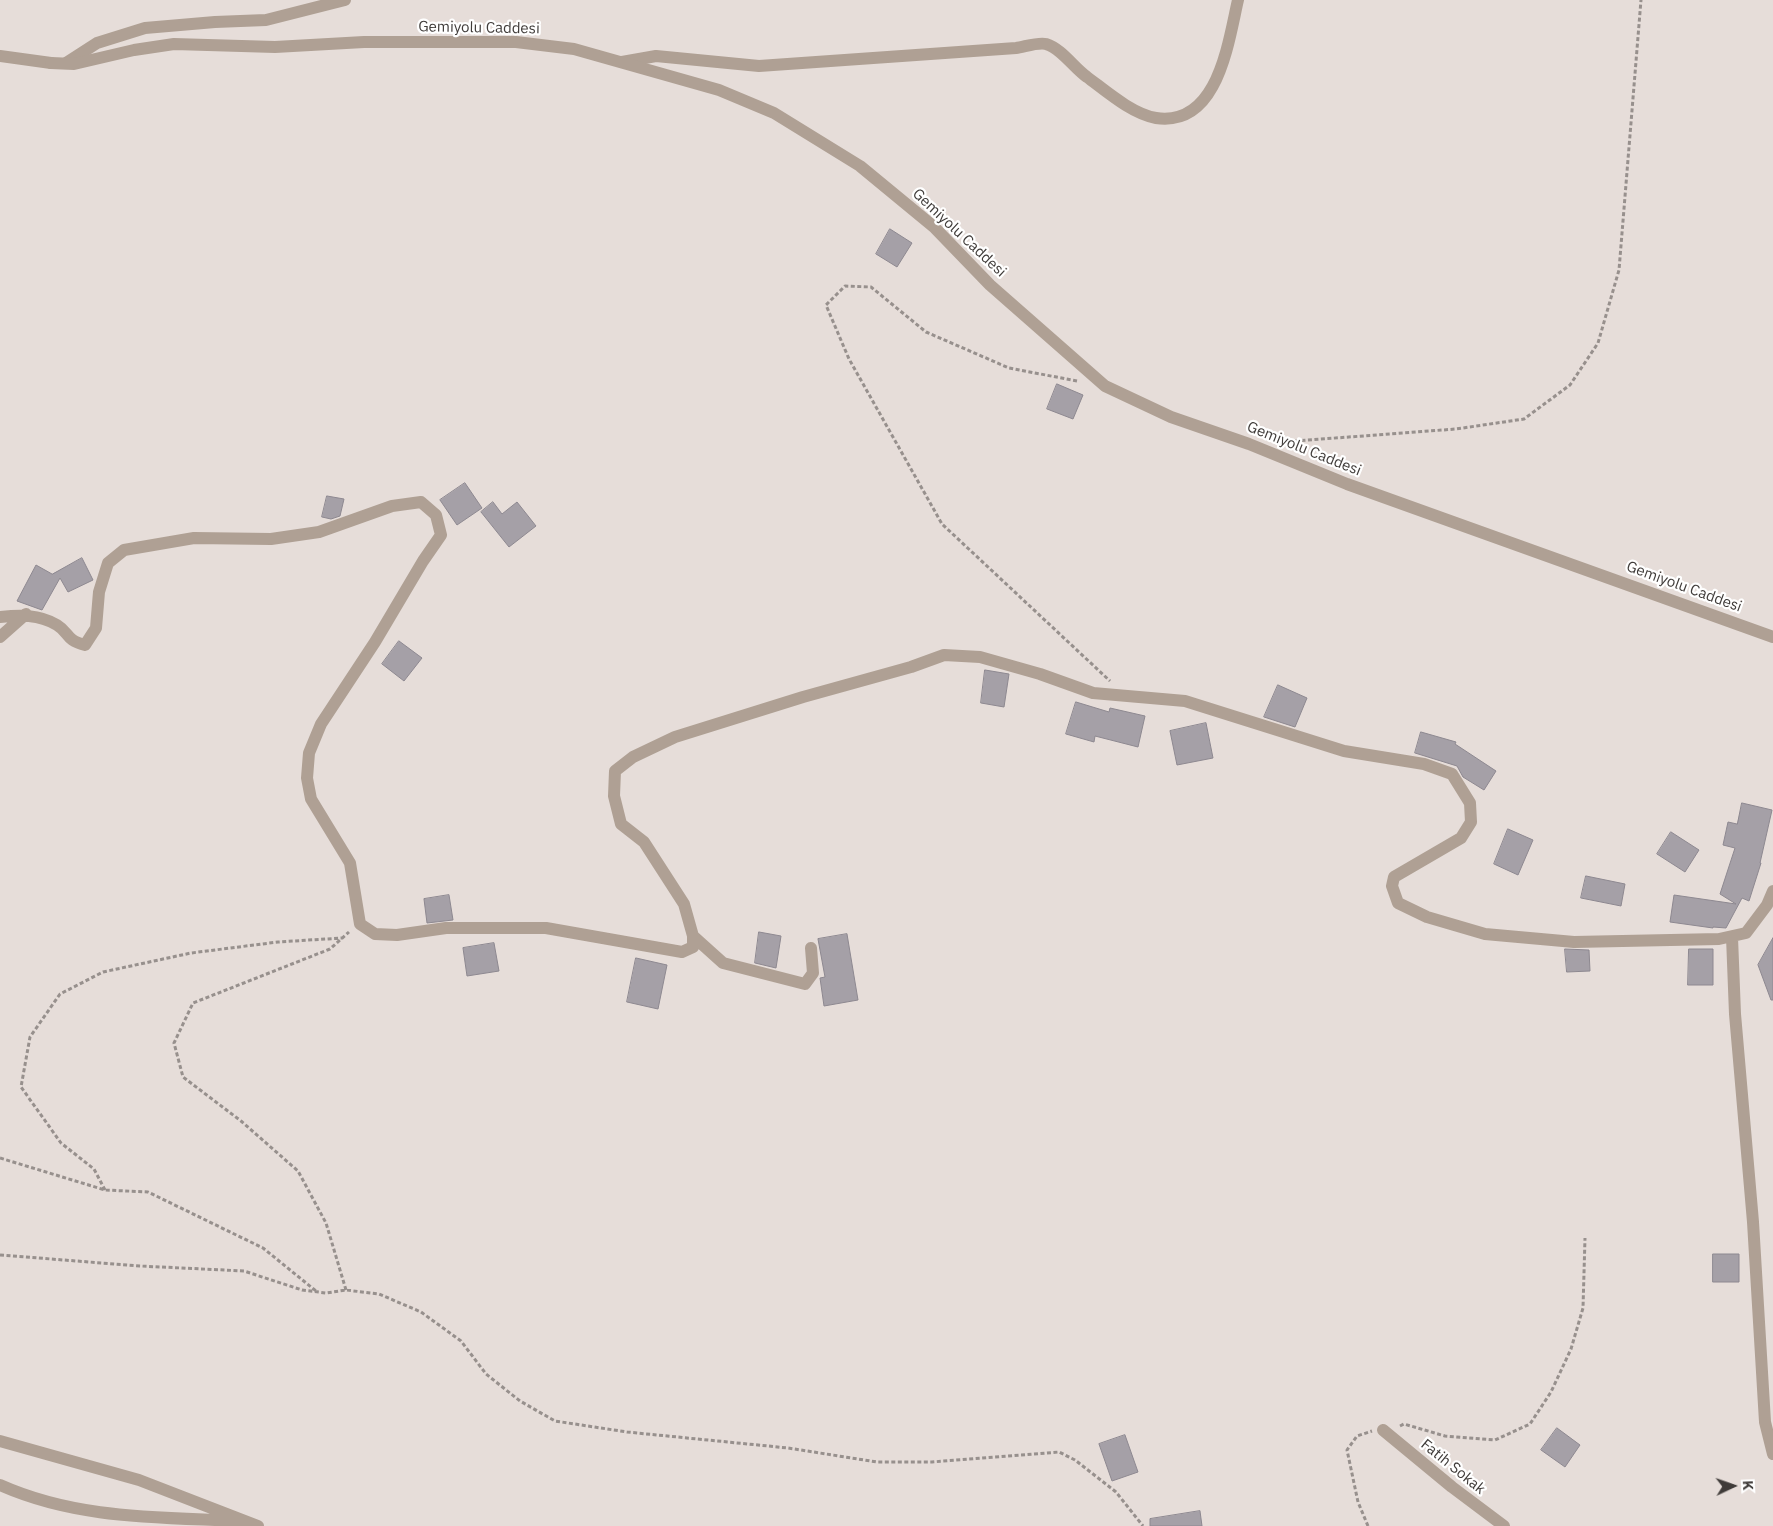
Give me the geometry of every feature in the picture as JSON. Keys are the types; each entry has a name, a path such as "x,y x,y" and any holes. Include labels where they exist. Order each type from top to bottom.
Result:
{"street":[{"path":"66,63 97,43 145,28 266,20 345,0"},
{"path":"622,62 656,56 759,66 1016,48 1045,44 1062,54 1081,73 1134,109 1155,118 1177,117 1194,108 1212,90 1223,66 1238,0"},
{"name":"Gemiyolu Caddesi","path":"0,56 50,63 74,64 134,50 174,44 275,47 364,42 516,42 574,49 719,90 774,113 860,166 934,227 990,285 1105,386 1171,417 1249,444 1347,484 1773,637"},
{"path":"0,617 26,614 57,625 72,642 84,645 96,628 99,592 108,564 124,550 194,538 271,539 319,532 392,506 421,502 436,516 441,535 322,724 309,753 307,778 310,799 350,863 360,924 376,934 446,928 546,928 682,952 693,947 684,904 644,842 621,824 614,796 615,771 633,757 676,737 803,697 911,667 944,655 980,657 1093,693 1185,702 1344,751 1424,764 1452,774 1470,803 1471,822 1461,838 1394,877 1392,886 1398,903 1427,917 1485,934 1574,942 1719,940 1746,933 1767,905 1773,891"},
{"path":"0,638 26,614"},
{"path":"692,936 723,963 805,984 813,973 811,948"},
{"path":"1732,937 1734,1014 1753,1222 1765,1422 1773,1454"},
{"name":"Fatih Sokak","path":"1383,1430 1458,1492 1504,1526"},
{"path":"0,1441 139,1480 253,1524"},
{"path":"0,1485 16,1492 80,1510 130,1517 253,1524"}],"path":[{"path":"1277,442 1456,429 1524,419 1570,385 1598,343 1618,270 1641,0"},
{"path":"1105,386 1009,368 926,332 871,287 845,286 826,305 849,359 942,524 1127,696"},
{"path":"346,1290 326,1223 298,1171 241,1121 182,1077 174,1043 193,1003 330,949 360,924"},
{"path":"105,1190 94,1169 61,1143 21,1087 30,1037 60,994 103,972 191,953 278,942 343,938"},
{"path":"0,1158 105,1190 148,1192 264,1248 316,1292"},
{"path":"1368,1526 1358,1502 1347,1450 1357,1436 1369,1431 1383,1430 1404,1424 1445,1436 1495,1440 1530,1424 1551,1392 1571,1349 1583,1308 1585,1238"},
{"path":"0,1254 140,1266 244,1271 302,1290 316,1292 346,1290 380,1294 421,1312 461,1341 486,1374 520,1401 555,1421 637,1434 788,1448 877,1462 932,1462 1059,1452 1075,1460 1116,1492 1143,1526"}],"building":[{"path":"890,229 912,243 897,267 876,254"},
{"path":"1057,384 1083,395 1073,419 1047,409"},
{"path":"465,483 482,508 457,525 440,500"},
{"path":"327,496 344,499 340,516 331,519 322,517"},
{"path":"493,502 502,514 517,502 536,526 509,547 481,512"},
{"path":"82,558 93,580 68,592 60,578 42,610 17,601 36,565 52,574"},
{"path":"399,641 422,658 404,681 382,664"},
{"path":"985,670 1009,674 1004,707 981,703"},
{"path":"1278,685 1307,698 1295,727 1264,717"},
{"path":"1076,702 1109,712 1110,708 1145,716 1138,747 1095,736 1094,742 1066,734"},
{"path":"1206,723 1213,758 1177,765 1170,731"},
{"path":"1421,732 1456,742 1455,744 1496,771 1484,790 1463,777 1457,766 1415,753"},
{"path":"1742,803 1772,810 1761,863 1749,901 1742,898 1726,928 1670,922 1674,895 1736,904 1720,894 1735,848 1723,845 1728,822 1737,824"},
{"path":"1508,829 1533,840 1518,875 1494,864"},
{"path":"1671,832 1699,850 1685,872 1657,854"},
{"path":"1586,876 1625,884 1621,906 1581,898"},
{"path":"449,895 453,920 427,923 424,899"},
{"path":"759,932 781,936 776,968 755,963"},
{"path":"847,934 858,1000 824,1006 820,978 825,977 818,939"},
{"path":"1773,938 1773,1000 1771,1000 1758,965"},
{"path":"494,943 499,971 467,976 463,948"},
{"path":"1565,949 1589,950 1590,971 1567,972"},
{"path":"1689,949 1713,949 1713,985 1688,985"},
{"path":"636,958 667,965 658,1009 627,1002"},
{"path":"1713,1254 1739,1254 1739,1282 1713,1282"},
{"path":"1557,1428 1580,1445 1565,1467 1541,1450"},
{"path":"1125,1435 1138,1472 1112,1481 1099,1444"},
{"path":"1200,1511 1202,1526 1150,1526 1150,1519"}]}
